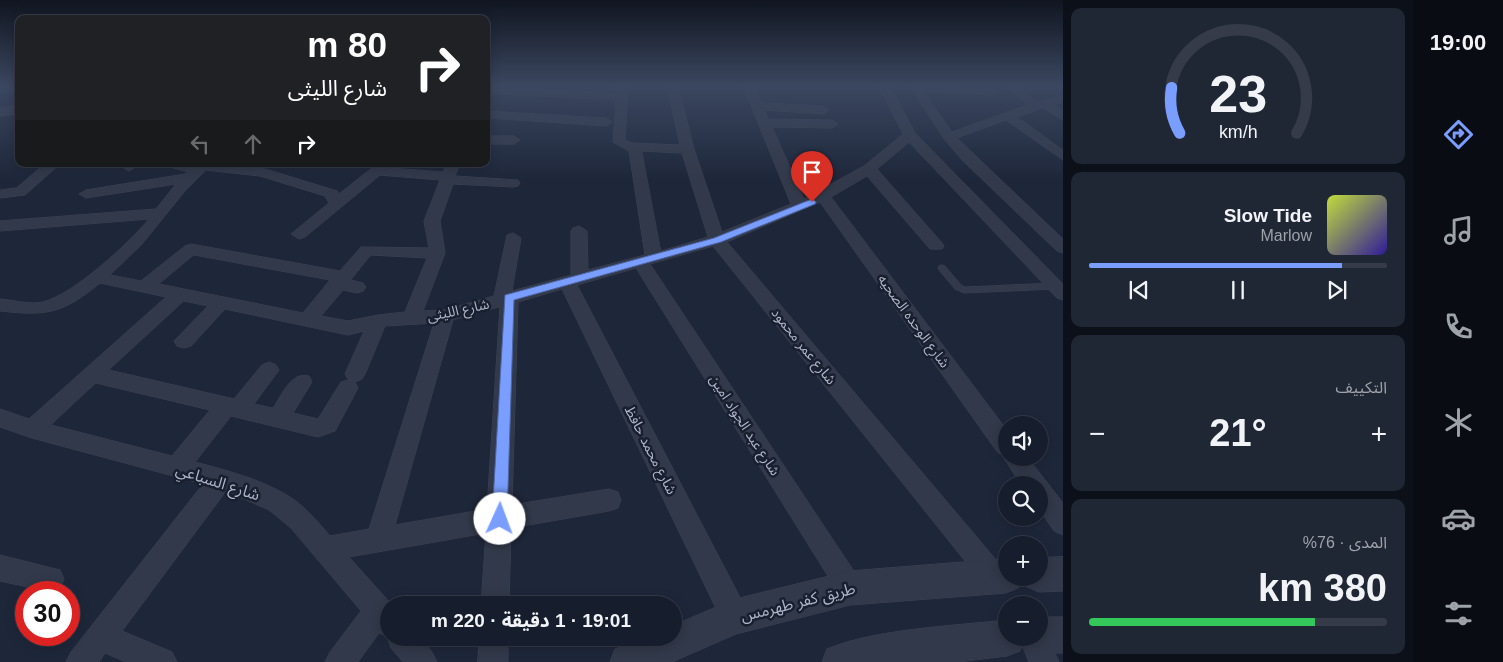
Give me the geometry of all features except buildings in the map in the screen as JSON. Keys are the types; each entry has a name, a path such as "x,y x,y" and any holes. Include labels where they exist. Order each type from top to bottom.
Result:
{"street":[{"path":"560,117 606,122"},
{"path":"620,117 619,142 625,146 687,149"},
{"name":"شارع عمر محمود","path":"679,117 687,149 717,240 998,574"},
{"path":"761,117 800,207"},
{"path":"900,117 910,135 1059,290"},
{"path":"935,117 949,137 968,158 1063,248"},
{"path":"949,137 1005,117"},
{"path":"1009,117 1063,156"},
{"path":"764,123 832,124"},
{"name":"شارع الليثى","path":"95,277 220,304 258,317 307,320 348,328 378,321 445,316 717,240 823,196 869,169 910,135"},
{"path":"490,140 514,140"},
{"path":"635,147 647,260"},
{"path":"0,194 20,192 49,167"},
{"path":"86,194 198,169 279,176 333,195 332,199 339,201"},
{"path":"0,305 24,308 46,307 56,304 95,277 132,245 198,169"},
{"path":"869,169 936,246"},
{"path":"299,234 377,171 449,173 513,183"},
{"path":"411,319 437,253 438,247 431,228 432,220 449,173"},
{"name":"شارع الوحده الصحيه","path":"823,196 998,435"},
{"path":"0,226 161,212"},
{"path":"80,232 90,219"},
{"path":"573,280 578,231"},
{"path":"496,596 500,519 505,299 514,238"},
{"path":"143,288 192,249 340,280 357,287"},
{"path":"307,320 367,250 437,253"},
{"name":"شارع عبد الجواد امين","path":"647,260 850,588"},
{"name":"شارع محمد حافظ","path":"573,280 735,618"},
{"path":"32,429 178,296"},
{"path":"184,341 220,304"},
{"path":"378,540 445,316"},
{"path":"92,374 323,428 352,381 378,321"},
{"path":"176,468 269,370"},
{"path":"278,418 302,382"},
{"name":"شارع السباعي","path":"0,418 32,429 221,479 251,489 278,502 300,520 380,613"},
{"path":"1020,466 1028,476"},
{"path":"81,662 221,479"},
{"path":"325,549 609,500"},
{"path":"1048,502 1063,523"},
{"path":"0,568 51,578"},
{"path":"1048,575 1063,574"},
{"name":"طريق كفر طهرمس","path":"628,662 735,618 850,588 998,576"},
{"path":"340,662 380,620"},
{"path":"1048,635 1063,635"},
{"path":"100,637 162,662"},
{"path":"840,662 900,656 998,640"},
{"path":"408,646 422,662"},
{"path":"493,662 494,646"},
{"path":"1037,646 1044,662"}],"lane":[{"path":"942,268 958,287 964,290 1059,290"}],"route":[{"path":"500,519 509,298 717,240 812,202"}]}
